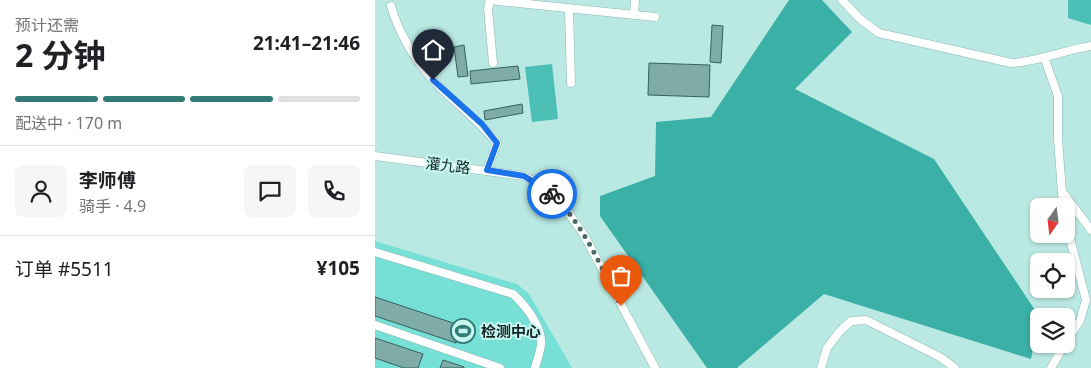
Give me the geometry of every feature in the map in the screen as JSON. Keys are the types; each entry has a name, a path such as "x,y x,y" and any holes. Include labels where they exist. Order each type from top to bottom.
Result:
{"street":[{"path":"493,63 488,9 490,0 655,17"},
{"path":"634,15 635,0"},
{"path":"841,0 860,19 879,33 1011,64 1028,62 1091,46"},
{"path":"391,6 395,20 433,80 482,124 497,143 487,170"},
{"path":"569,8 571,83"},
{"path":"1044,57 1059,96 1058,139 1064,198"},
{"name":"灌九路","path":"375,156 524,176 547,189 563,205 584,235 655,368"},
{"path":"1064,193 1091,230"},
{"path":"1071,243 1086,300 1080,321 1075,329"},
{"path":"375,252 513,294 521,301 539,331 541,344 535,368"},
{"path":"821,368 827,348 840,331 851,321 866,320 940,357 955,368"},
{"path":"375,326 500,368"},
{"path":"1051,368 1060,353"}],"shaded area":[{"path":"789,0 822,0 852,32 795,89 934,159 1034,308 1030,308 1031,359 824,294 737,368 707,368 600,216 600,196 655,176 656,122 711,117"},
{"path":"1068,0 1091,0 1091,25 1068,18"},
{"path":"552,64 558,119 532,122 525,67"},
{"name":"检测中心","path":"375,241 517,284 529,294 572,368 375,368"}],"building":[{"path":"712,25 723,26 721,63 710,62"},
{"path":"464,45 468,76 458,77 454,47"},
{"path":"649,63 710,65 709,97 648,95"},
{"path":"518,66 520,79 471,84 470,71"},
{"path":"522,104 523,113 485,120 484,111"},
{"path":"375,297 462,326 456,343 375,316"},
{"path":"375,338 423,354 418,368 404,368 375,358"},
{"path":"443,360 464,367 464,368 440,368"}],"way so far":[{"path":"552,194 563,205 584,235 621,306"}],"place":[{"name":"检测中心","path":"463,331"}],"route":[{"path":"433,80 482,124 497,143 487,170 524,176 547,189 552,194"}]}
